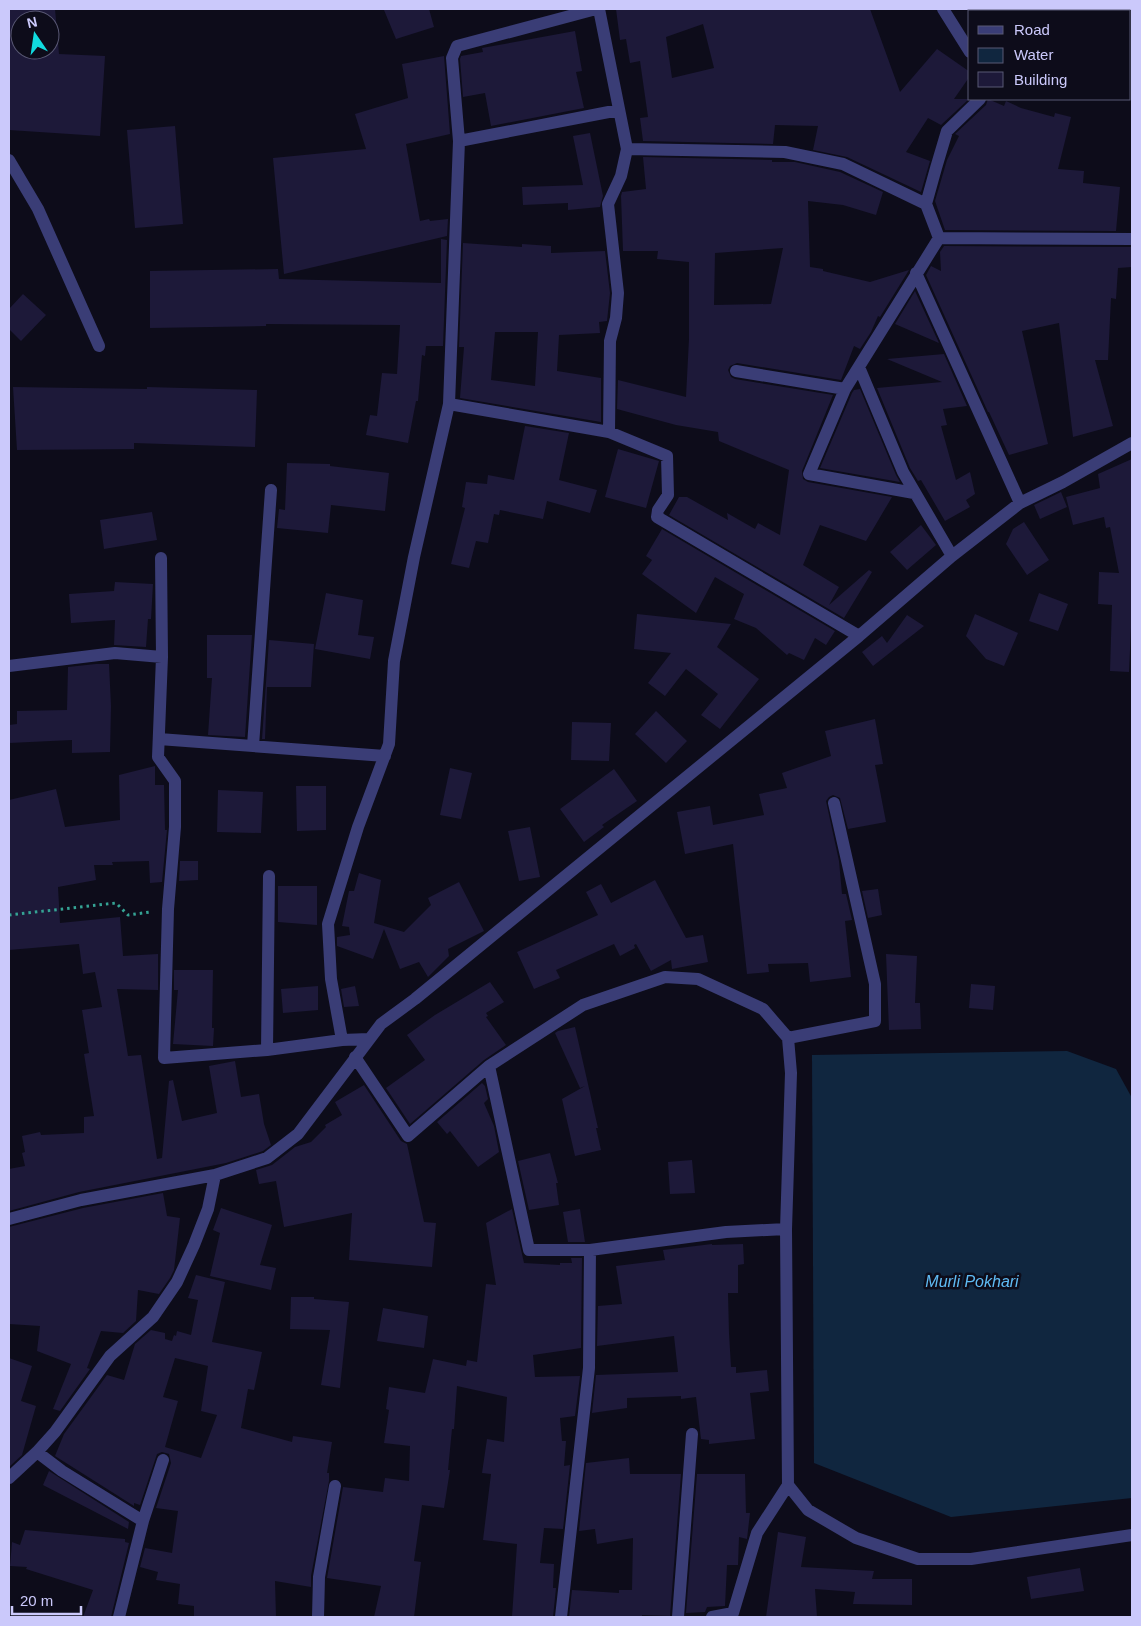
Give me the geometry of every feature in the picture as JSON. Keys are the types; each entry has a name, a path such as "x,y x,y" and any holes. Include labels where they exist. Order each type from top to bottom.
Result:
{"street":[{"path":"342,1040 331,979 328,924 358,828 389,744 396,652 414,557 450,404 459,141 452,58 457,46 597,9 627,149 621,176 608,204 618,293 616,318 610,341 610,432"},
{"path":"943,9 968,49"},
{"path":"939,238 926,204 947,131 979,100"},
{"path":"459,141 619,110"},
{"path":"627,149 785,152 842,164 926,204"},
{"path":"9,160 38,209 99,346"},
{"path":"939,238 1132,239"},
{"path":"914,493 809,474 845,389 939,238"},
{"path":"916,273 1020,503"},
{"path":"859,367 902,472 952,556"},
{"path":"736,371 845,389"},
{"path":"450,404 610,432 666,456 668,495 658,510 657,517 662,522 676,528 859,636"},
{"path":"9,1219 81,1200 215,1175 267,1158 298,1134 381,1024 415,999 859,636 952,556 1020,503 1063,482 1132,443"},
{"path":"253,746 271,490"},
{"path":"161,558 162,657 158,757 175,780 175,827 168,909 164,1058 267,1050 342,1040 369,1039"},
{"path":"9,666 115,653 162,657"},
{"path":"158,739 384,756"},
{"path":"788,1038 875,1021 875,984 834,803"},
{"path":"267,1050 269,876"},
{"path":"355,1057 408,1136 489,1066 583,1005 665,976 698,979 763,1009 788,1038 791,1073 786,1229 788,1485 757,1533 733,1615 712,1617"},
{"path":"489,1066 529,1250 590,1250 726,1232 786,1229"},
{"path":"9,1478 55,1432 110,1356 153,1317 177,1282 208,1209 215,1175"},
{"path":"561,1617 589,1368 590,1250"},
{"path":"678,1617 692,1434"},
{"path":"37,1452 62,1471 143,1521"},
{"path":"119,1617 143,1521 163,1460"},
{"path":"788,1485 808,1510 856,1538 918,1559 971,1559 1132,1534"},
{"path":"318,1617 319,1577 335,1486"}],"path":[{"path":"9,915 116,903 128,915 168,909"}],"water":[{"name":"Murli Pokhari","path":"1067,1051 1116,1069 1132,1098 1132,1498 951,1517 814,1463 812,1055"}],"building":[{"path":"9,9 55,10 10,10 10,60 60,60 60,54 105,56 100,136 9,130"},
{"path":"429,9 434,27 396,39 384,10"},
{"path":"616,9 870,9 900,92 937,49 968,71 968,79 954,99 968,100 941,125 928,118 906,152 930,161 921,192 847,157 813,150 818,126 775,125 773,144 643,141 640,118 648,117 640,61 630,63 626,39 620,40","holes":["703,24 714,68 672,78 666,37"]},
{"path":"575,31 582,71 576,72 584,108 491,126 485,93 463,97 461,56 483,52 482,48"},
{"path":"444,56 450,134 406,144 420,221 448,219 447,236 284,274 273,158 366,149 355,114 408,98 402,64"},
{"path":"988,100 1004,106 1006,101 1021,108 1054,117 1055,113 1071,117 1058,169 1084,171 1083,183 1120,187 1116,231 945,230 935,201 947,160 959,136 955,134 986,105"},
{"path":"175,126 183,224 135,228 127,130"},
{"path":"590,133 603,196 600,207 568,210 568,203 523,205 522,187 583,185 573,136"},
{"path":"643,157 795,162 840,172 883,192 876,215 843,205 808,201 810,267 870,282 909,270 880,317 878,316 871,332 860,349 854,346 841,380 737,363 730,366 728,370 731,377 735,379 833,395 802,471 803,479 808,482 892,497 866,541 820,525 803,565 839,587 829,605 869,570 872,572 844,618 669,515 679,497 687,497 728,520 727,513 755,529 758,523 780,535 789,470 719,441 718,432 676,425 617,409 618,380 686,397 689,339 689,262 657,259 658,251 623,251 622,192 646,189","holes":["783,248 771,304 714,305 715,253"]},
{"path":"441,239 447,240 443,346 426,346 425,356 422,355 418,401 416,401 408,443 366,435 370,415 377,416 382,373 397,374 400,325 266,324 266,326 150,328 150,271 278,269 279,279 441,283"},
{"path":"463,243 522,247 522,244 551,246 551,253 605,251 610,293 607,321 599,322 600,333 559,335 557,371 601,378 601,422 460,398 464,347 459,347","holes":["495,332 538,332 535,386 491,380"]},
{"path":"944,246 1132,247 1132,267 1118,268 1116,299 1111,298 1108,360 1095,360 1113,426 1073,437 1059,323 1022,331 1048,444 1009,455 926,275 931,266 941,271 940,252"},
{"path":"915,291 939,343 895,324"},
{"path":"23,294 46,315 21,341 9,329 9,309"},
{"path":"944,354 967,406 943,409 947,425 941,426 956,480 970,472 975,494 966,500 970,507 945,521 921,480 918,481 910,468 877,388 942,382 887,359"},
{"path":"13,387 147,389 147,387 257,390 255,447 134,443 134,449 17,450"},
{"path":"860,389 900,482 820,468 852,393 854,390"},
{"path":"525,426 569,433 559,480 597,490 590,513 547,501 543,519 500,510 499,515 494,514 488,543 476,541 469,568 451,564 465,508 462,507 466,482 487,484 488,475 514,480"},
{"path":"618,449 659,461 646,508 605,497"},
{"path":"1132,459 1132,606 1129,672 1110,671 1112,605 1098,604 1099,572 1119,573 1110,527 1106,528 1104,517 1073,525 1066,497 1100,488 1098,474"},
{"path":"287,463 330,464 330,466 389,473 385,511 331,505 328,533 277,528 279,509 285,510"},
{"path":"1061,492 1067,507 1040,519 1034,505"},
{"path":"152,512 157,540 104,549 100,520"},
{"path":"1024,522 1049,560 1027,575 1006,544 1013,529"},
{"path":"921,525 936,545 907,570 890,552"},
{"path":"662,529 835,631 826,645 815,638 804,660 789,653 787,655 756,628 734,619 744,594 715,577 696,613 642,574 652,560 646,556"},
{"path":"115,582 153,584 151,619 148,619 146,647 114,645 115,620 71,623 69,594 114,591"},
{"path":"326,593 363,600 358,635 374,637 370,659 315,649"},
{"path":"1039,593 1068,604 1058,631 1029,621"},
{"path":"637,614 731,624 717,647 759,679 720,729 701,715 718,694 686,669 665,696 648,683 671,653 634,649"},
{"path":"975,614 1018,633 1004,666 986,659 966,636"},
{"path":"907,615 924,626 873,666 862,652 882,636 887,643"},
{"path":"207,635 252,635 245,737 208,735 212,678 207,678"},
{"path":"269,640 314,644 311,687 267,687 265,739 262,739"},
{"path":"109,664 111,706 110,752 72,753 72,740 9,743 9,725 17,724 17,711 67,710 68,667"},
{"path":"656,711 687,741 666,763 635,734"},
{"path":"875,719 883,764 875,765 886,822 848,829 840,798 833,795 826,801 839,861 842,894 846,894 852,920 845,921 851,977 810,982 808,963 768,964 769,972 747,974 733,844 685,854 677,812 710,806 713,825 764,815 759,794 787,788 782,773 831,756 825,731"},
{"path":"572,722 611,723 609,761 571,760"},
{"path":"155,766 155,785 164,785 165,830 167,830 162,882 150,883 149,861 112,862 113,865 94,865 96,880 58,887 60,923 120,917 123,956 158,954 158,990 117,989 128,1056 141,1055 157,1159 162,1158 169,1081 173,1080 182,1121 217,1113 209,1066 235,1061 241,1097 259,1094 264,1124 271,1145 263,1151 226,1163 79,1192 9,1211 9,1169 25,1166 22,1153 25,1152 22,1136 40,1132 41,1135 84,1133 84,1117 94,1116 84,1054 89,1053 82,1010 102,1007 95,972 83,974 79,944 9,950 9,800 56,789 65,827 120,820 119,775"},
{"path":"450,768 472,773 461,819 440,815"},
{"path":"614,769 637,801 602,825 604,827 584,842 560,809"},
{"path":"296,786 326,786 326,830 297,831"},
{"path":"218,790 263,792 261,833 217,832"},
{"path":"530,827 540,877 519,881 508,831"},
{"path":"180,861 198,861 198,880 179,881"},
{"path":"359,873 381,880 374,923 404,932 431,905 428,898 459,882 484,931 448,949 449,956 428,977 419,962 400,969 384,929 373,959 337,946 337,937 350,935 349,927 342,926 349,891 354,891"},
{"path":"655,880 686,938 703,935 708,962 672,969 671,960 651,971 636,944 634,945 635,948 620,956 614,944 556,970 560,978 534,989 517,952 598,915 586,892 601,884 611,903"},
{"path":"278,886 317,886 317,925 278,922"},
{"path":"878,889 882,915 868,918 862,891"},
{"path":"886,954 917,956 915,1003 920,1003 921,1029 889,1030"},
{"path":"174,970 213,970 213,1046 173,1044 178,990 174,990"},
{"path":"490,982 504,1002 486,1013 488,1016 486,1017 506,1045 484,1060 410,1124 386,1088 425,1060 407,1035 435,1015"},
{"path":"971,984 995,986 993,1010 969,1008"},
{"path":"318,986 318,1010 283,1013 281,989"},
{"path":"355,986 359,1006 344,1007 341,989"},
{"path":"575,1027 598,1128 596,1128 601,1150 575,1156 562,1099 585,1086 580,1088 555,1033"},
{"path":"482,1083 485,1086 488,1099 484,1103 494,1126 499,1152 478,1167 450,1131 447,1134 437,1122"},
{"path":"364,1085 401,1141 407,1144 424,1222 436,1223 432,1267 349,1260 352,1213 284,1227 276,1181 259,1184 256,1170 272,1165 295,1147 311,1142 326,1127 325,1125 342,1115 335,1102"},
{"path":"550,1153 558,1183 556,1183 559,1205 529,1210 518,1161"},
{"path":"692,1160 695,1193 670,1194 668,1162"},
{"path":"163,1193 167,1216 180,1218 174,1270 170,1278 159,1294 138,1290 136,1321 123,1333 101,1331 87,1368 90,1369 60,1411 53,1409 71,1364 37,1351 40,1326 9,1324 9,1227 83,1208"},
{"path":"221,1208 272,1225 260,1265 276,1268 271,1290 210,1276 220,1233 213,1230"},
{"path":"512,1209 524,1263 560,1265 560,1263 572,1263 571,1258 582,1258 581,1348 533,1355 535,1377 580,1376 575,1416 560,1418 562,1441 566,1441 564,1466 570,1465 563,1529 544,1528 540,1563 554,1564 553,1588 556,1588 553,1617 512,1617 517,1544 483,1540 491,1474 482,1473 487,1439 504,1442 507,1397 457,1386 454,1429 452,1429 448,1470 450,1470 444,1508 422,1505 414,1561 421,1562 414,1617 374,1617 381,1586 327,1578 343,1487 383,1492 385,1478 409,1481 410,1446 384,1443 389,1410 386,1409 389,1387 425,1393 433,1359 466,1366 467,1360 477,1362 486,1284 496,1285 486,1223"},
{"path":"580,1209 585,1242 568,1242 563,1212"},
{"path":"712,1244 743,1244 744,1264 738,1265 738,1293 728,1293 731,1367 736,1367 736,1373 767,1370 769,1391 750,1393 755,1439 709,1444 709,1440 701,1439 696,1397 681,1399 681,1396 627,1398 627,1408 592,1413 596,1375 678,1372 674,1336 597,1346 598,1306 622,1304 616,1266 665,1260 663,1250"},
{"path":"196,1275 225,1282 212,1342 262,1352 254,1390 248,1389 241,1428 292,1442 293,1436 332,1442 327,1473 329,1473 329,1481 311,1576 311,1587 275,1581 276,1617 194,1617 194,1606 178,1604 180,1584 156,1580 158,1572 140,1567 145,1548 172,1553 178,1511 156,1508 171,1463 169,1454 162,1452 157,1454 140,1505 134,1503 134,1506 55,1456 64,1434 107,1375 124,1380 135,1344 151,1330 165,1333 165,1339 172,1341 177,1331 191,1335 198,1300 188,1298","holes":["175,1358 208,1366 201,1411 217,1415 201,1458 165,1447 178,1401 163,1397"]},
{"path":"291,1297 314,1297 314,1299 349,1302 340,1388 321,1385 330,1330 290,1329"},
{"path":"383,1308 428,1316 424,1348 377,1341"},
{"path":"9,1358 32,1366 21,1401 36,1406 22,1455 9,1467"},
{"path":"629,1458 630,1474 681,1474 670,1616 569,1617 572,1590 619,1593 619,1590 632,1590 633,1538 597,1544 595,1529 579,1531 586,1463"},
{"path":"49,1471 129,1522 128,1529 43,1485"},
{"path":"697,1474 745,1474 746,1513 750,1513 747,1539 739,1537 738,1565 727,1565 725,1606 707,1607 705,1612 686,1613"},
{"path":"25,1530 125,1539 125,1542 129,1543 111,1617 83,1617 93,1590 26,1569 27,1567 10,1566 12,1542 20,1545"},
{"path":"778,1532 806,1537 801,1567 874,1571 872,1579 912,1579 912,1605 853,1604 855,1592 815,1589 817,1617 766,1617"},
{"path":"1080,1568 1084,1591 1031,1599 1027,1577"}]}
